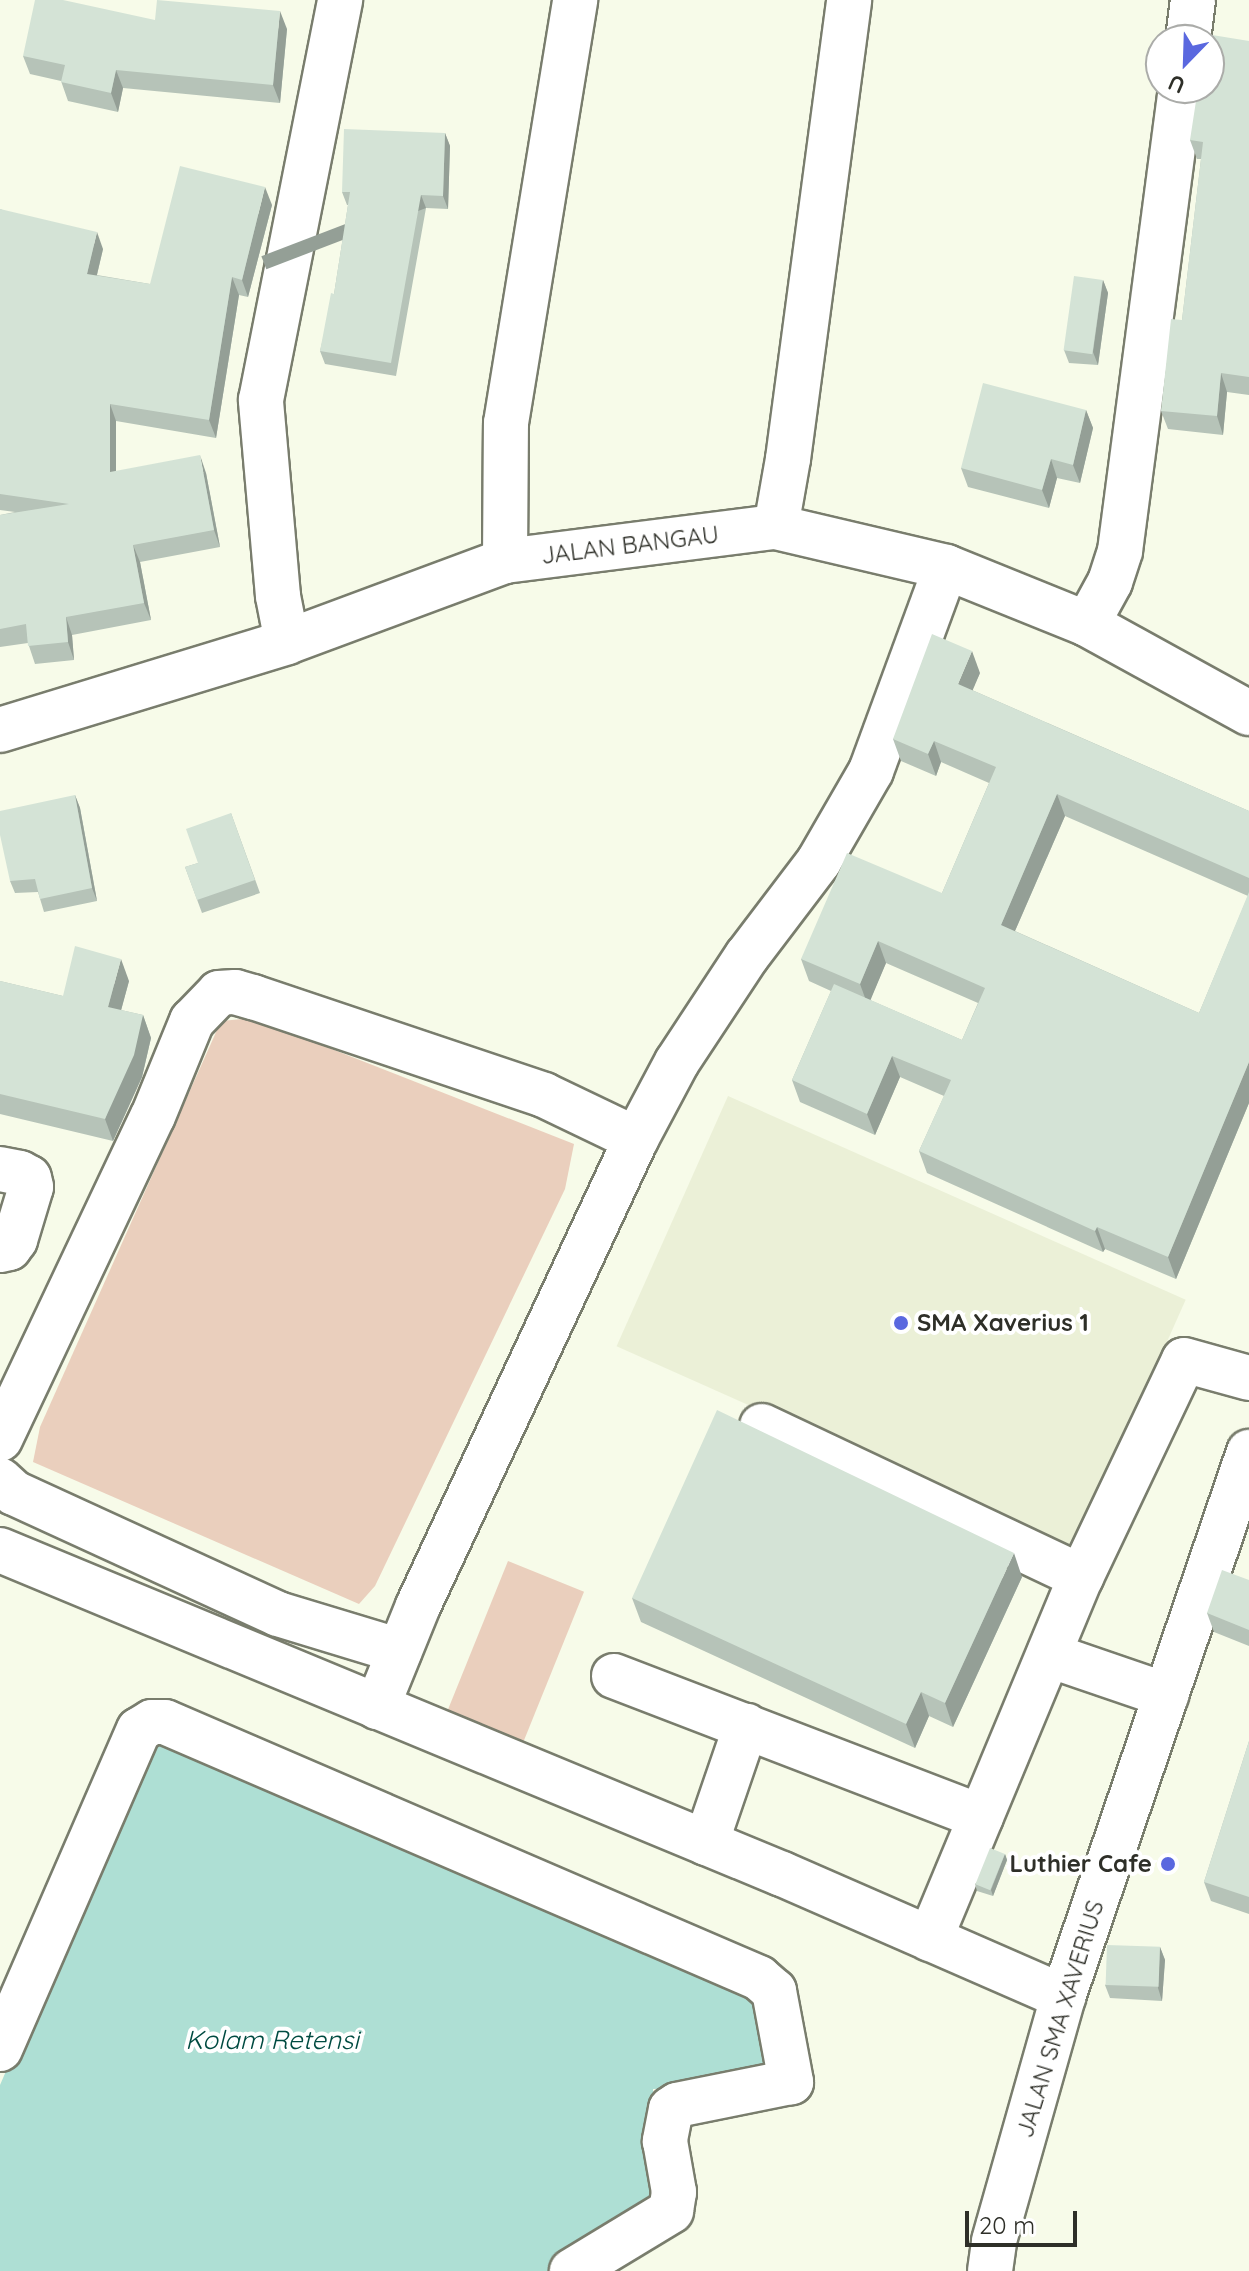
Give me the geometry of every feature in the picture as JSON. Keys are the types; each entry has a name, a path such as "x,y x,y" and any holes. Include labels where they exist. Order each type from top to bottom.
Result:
{"street":[{"path":"287,642 278,596 261,400 340,0"},
{"path":"505,561 506,423 575,0"},
{"path":"776,527 788,459 849,0"},
{"path":"1190,24 1193,0"},
{"path":"1087,624 1110,582 1120,551 1179,104"},
{"name":"JALAN BANGAU","path":"0,730 287,642 505,561 776,527 946,567 1087,624 1249,713"},
{"path":"377,1707 636,1139 677,1062 747,956 819,861 871,771 946,567"},
{"path":"0,1439 153,1116 192,1021 219,993 235,992 253,997 544,1095 636,1139"},
{"path":"0,1169 29,1178 31,1187 15,1240 9,1248 0,1250"},
{"path":"930,1939 1081,1577 1184,1360 1249,1378"},
{"path":"762,1426 1081,1577"},
{"name":"JALAN SMA XAVERIUS","path":"990,2271 994,2241 1063,1997 1249,1452"},
{"path":"0,1480 14,1493 278,1614 400,1651"},
{"path":"0,1550 706,1843 1063,1997"},
{"path":"1049,1655 1166,1695"},
{"path":"614,1676 981,1817"},
{"path":"0,2049 139,1730 152,1722 165,1722 759,1978 774,1991 791,2082 677,2105 671,2109 665,2141 674,2192 671,2211 572,2271"},
{"path":"706,1843 746,1726"}],"shaded area":[{"path":"253,1018 574,1144 565,1189 375,1586 359,1604 33,1462 40,1427 221,1021"},
{"name":"SMA Xaverius 1","path":"728,1096 1186,1300 1074,1550 617,1346"},
{"path":"508,1561 584,1592 524,1741 448,1710"}],"water":[{"name":"Kolam Retensi","path":"152,1735 760,1997 776,2075 709,2087 653,2089 659,2210 548,2271 0,2271 0,2085"}],"building":[{"path":"35,0 63,0 155,20 157,0 280,11 273,85 116,70 111,93 61,82 65,65 23,56"},
{"path":"1225,37 1249,41 1249,377 1221,373 1217,416 1161,411 1171,319 1182,320 1203,142 1190,140 1196,104 1225,104"},
{"path":"344,129 445,133 443,196 421,195 391,363 320,351 331,293 334,294 350,192 342,192"},
{"path":"180,166 265,187 242,280 232,277 209,420 110,404 110,472 200,455 214,530 133,545 144,603 66,617 68,642 28,646 26,624 0,629 0,515 69,504 0,494 0,209 97,232 87,274 150,284"},
{"path":"1074,276 1103,280 1092,354 1064,350"},
{"path":"983,383 1086,410 1073,465 1051,459 1042,490 961,468"},
{"path":"932,634 972,651 958,684 1249,811 1249,878 1057,794 1001,925 1199,1013 1249,892 1249,1062 1168,1257 1097,1227 1095,1231 919,1151 951,1080 892,1056 867,1114 792,1080 834,984 962,1040 985,988 878,941 860,984 801,959 847,853 942,893 996,767 934,741 928,754 893,739"},
{"path":"75,795 92,888 40,899 35,879 10,881 0,835 0,811"},
{"path":"231,813 255,880 197,900 185,867 198,863 186,829"},
{"path":"75,946 121,959 108,1007 143,1015 134,1055 105,1119 0,1094 0,981 63,996"},
{"path":"717,1410 1014,1553 945,1703 921,1692 906,1724 632,1598"},
{"path":"1222,1570 1249,1580 1249,1630 1207,1613"},
{"path":"1249,1741 1249,1897 1204,1882"},
{"path":"990,1848 1005,1854 990,1890 975,1884"},
{"path":"1107,1945 1160,1947 1159,1987 1106,1985"}],"place":[{"name":"SMA Xaverius 1","path":"901,1323"},
{"name":"Luthier Cafe","path":"1168,1864"}]}
